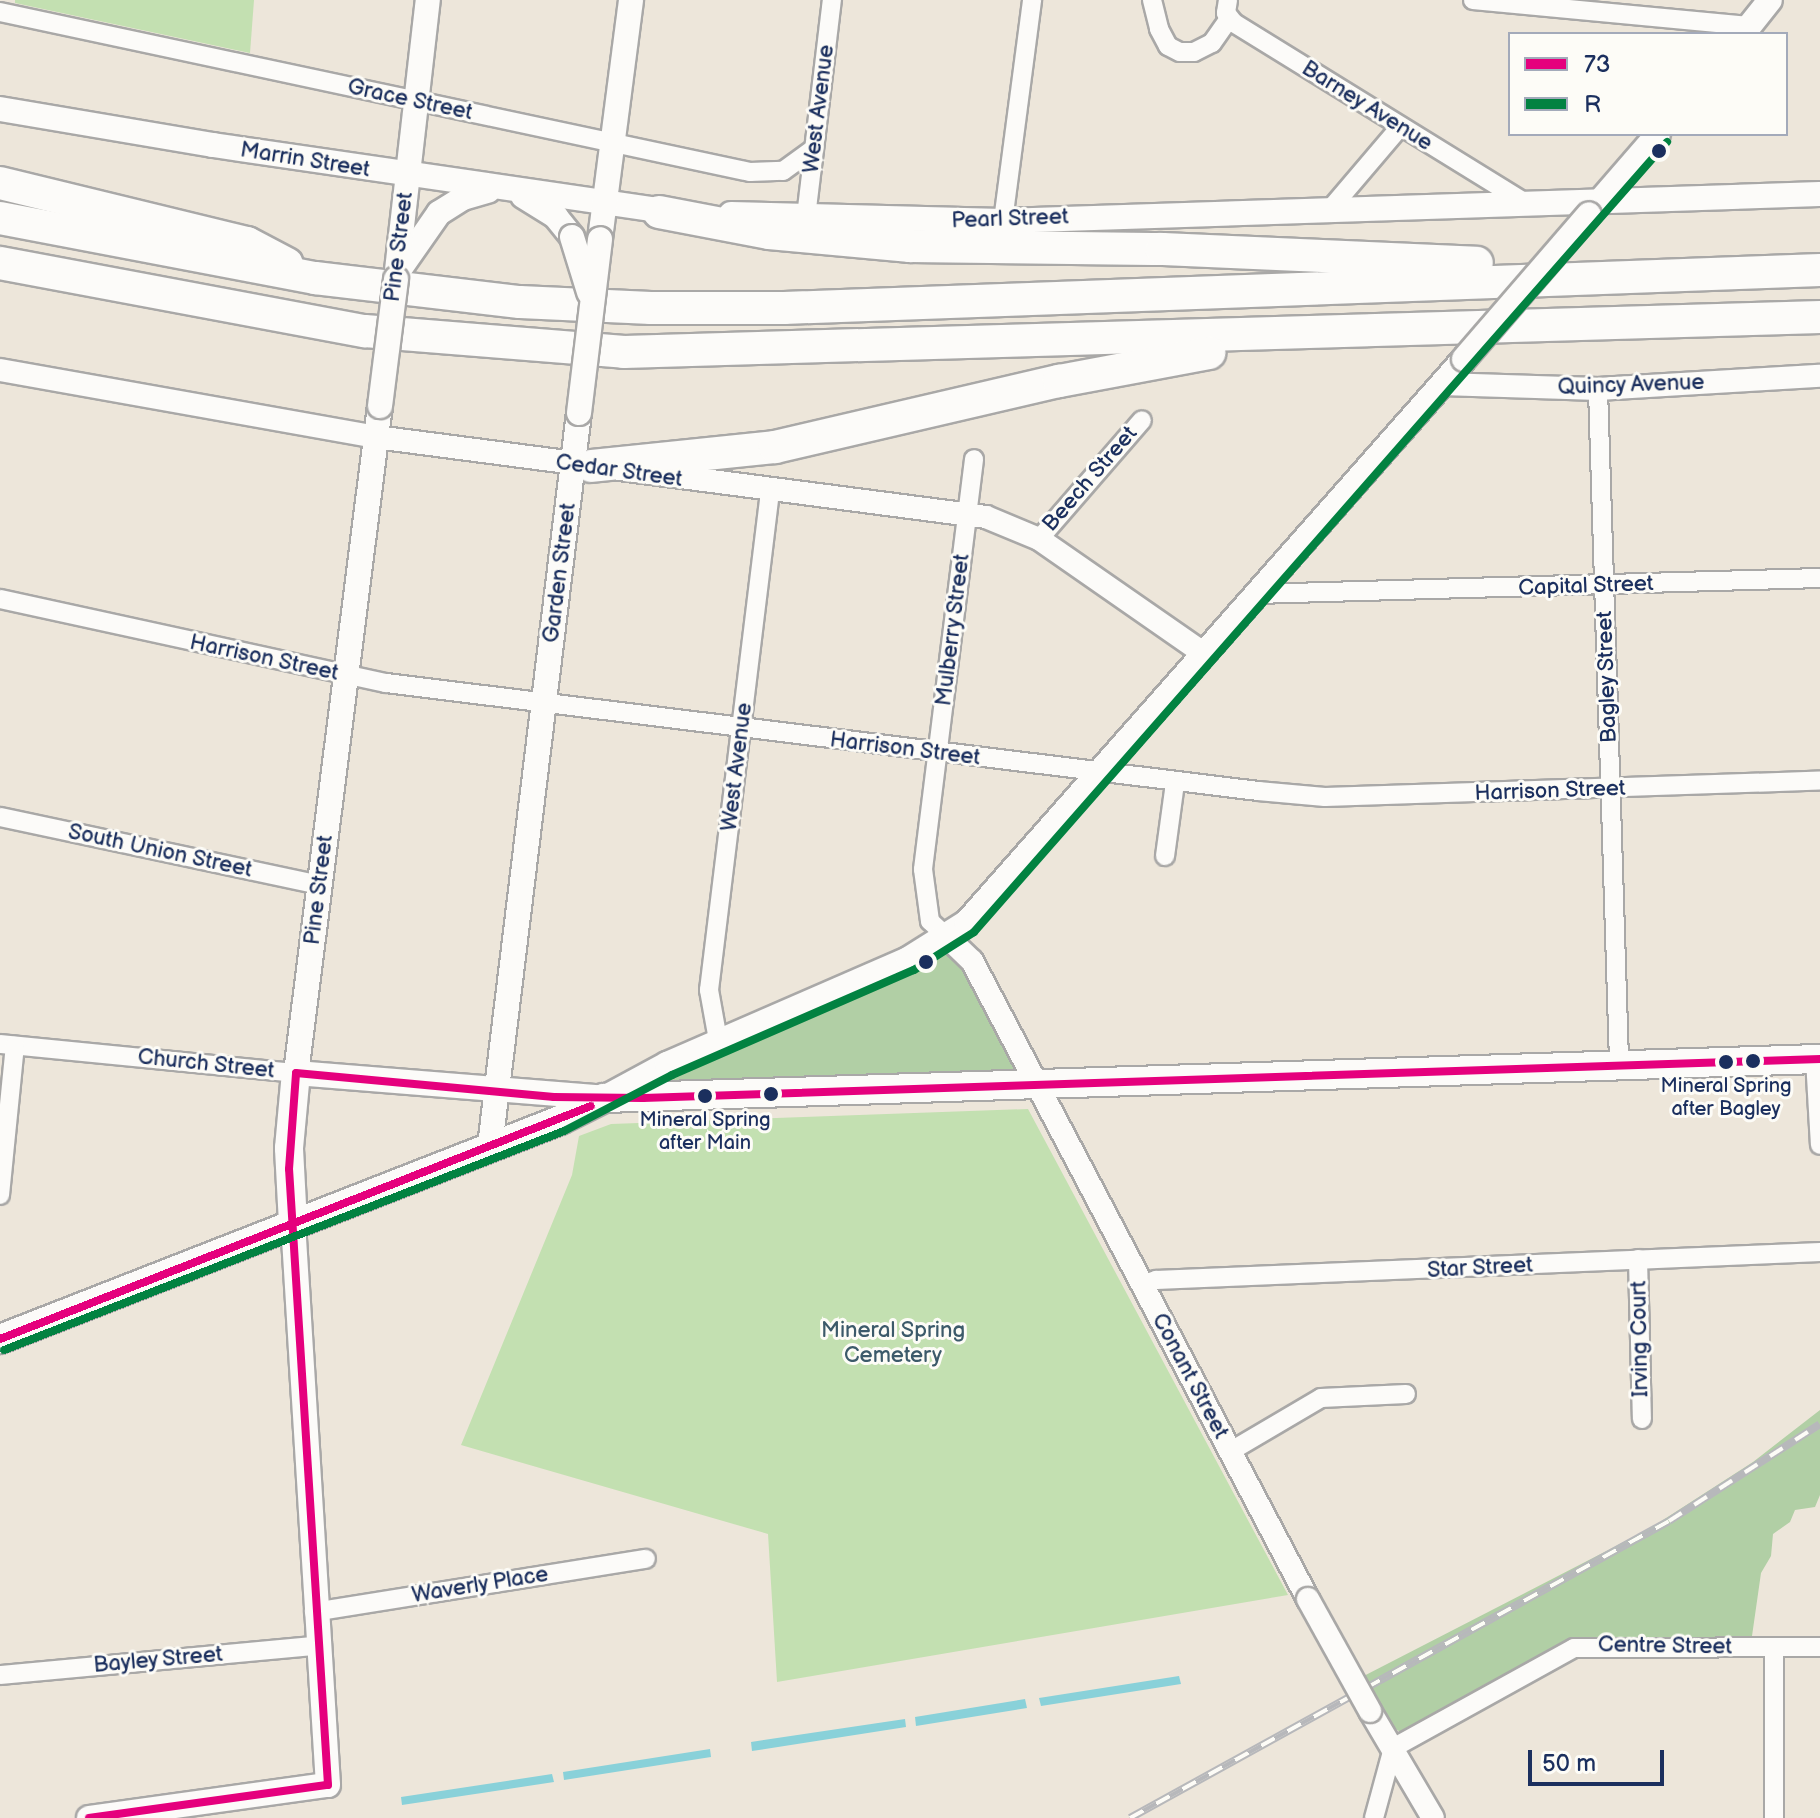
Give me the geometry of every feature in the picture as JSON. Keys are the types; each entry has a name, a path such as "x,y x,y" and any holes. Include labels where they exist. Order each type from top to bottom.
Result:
{"highway":[{"path":"0,183 247,243 315,278"},
{"path":"659,212 769,233 910,246 1162,249 1712,273"},
{"path":"0,218 315,278 520,302 708,309 1820,270"},
{"path":"0,263 317,324 560,350 754,352 1820,317"},
{"path":"582,465 775,447 1059,381 1328,333"}],"main road":[{"name":"Pine Street","path":"89,1818 328,1785 315,1646 289,1148 428,0"},
{"name":"Garden Street","path":"490,1146 545,703 582,465 579,413 631,0"},
{"path":"1746,30 1770,0"},
{"name":"Marrin Street","path":"0,109 659,212"},
{"path":"0,1339 604,1098 718,1040 908,959 967,922 1464,359 1656,136"},
{"path":"396,279 429,222 463,198 508,189 544,208 572,237 592,314"},
{"name":"Pearl Street","path":"659,212 1003,221 1524,202 1595,208 1820,194"},
{"path":"604,1098 1036,1087 1619,1062 1818,1059"},
{"name":"Church Street","path":"296,1073 497,1092 604,1098"}],"street":[{"name":"West Avenue","path":"806,217 832,0"},
{"path":"1003,221 1032,0"},
{"path":"1152,0 1159,29 1168,46 1180,52 1194,52 1212,43 1228,9"},
{"path":"1473,0 1558,4 1746,30"},
{"name":"Barney Avenue","path":"1228,9 1400,127 1524,202"},
{"name":"Grace Street","path":"0,12 612,144 771,175 813,149"},
{"path":"1332,207 1400,127"},
{"name":"Cedar Street","path":"0,370 376,437 770,492 968,514 1003,522 1039,539 1203,653"},
{"name":"Quincy Avenue","path":"1442,384 1598,389 1820,376"},
{"name":"Bagley Street","path":"1598,389 1619,1062"},
{"name":"Beech Street","path":"1039,539 1142,420"},
{"name":"Mulberry Street","path":"946,936 930,921 922,886 974,459"},
{"name":"West Avenue","path":"718,1040 709,990 770,492"},
{"name":"Capital Street","path":"1255,594 1820,578"},
{"name":"Harrison Street","path":"0,599 346,676 1175,783 1325,797 1820,781"},
{"path":"1165,856 1175,783"},
{"name":"South Union Street","path":"0,817 320,885"},
{"name":"Conant Street","path":"946,936 972,961 1308,1599 1433,1818"},
{"path":"0,1195 8,1045"},
{"name":"Church Street","path":"8,1045 296,1073"},
{"path":"1818,1059 1820,1145"},
{"name":"Star Street","path":"1142,1285 1156,1280 1820,1252"},
{"name":"Irving Court","path":"1638,1259 1642,1419"},
{"path":"1231,1451 1321,1398 1406,1394"},
{"name":"Waverly Place","path":"314,1612 646,1559"},
{"name":"Bayley Street","path":"0,1675 315,1646"},
{"name":"Centre Street","path":"1393,1748 1574,1648 1820,1647"},
{"path":"1774,1648 1774,1818"},
{"path":"1374,1818 1393,1748"}],"green space":[{"path":"15,0 254,0 250,53 15,3"},
{"path":"944,928 1033,1076 613,1094"},
{"name":"Mineral Spring Cemetery","path":"1028,1109 1288,1595 777,1682 768,1534 461,1445 572,1175 579,1136 611,1124"},
{"path":"1820,1410 1820,1495 1815,1507 1795,1510 1790,1522 1773,1534 1771,1556 1761,1573 1751,1643 1599,1644 1407,1736 1376,1717 1354,1681 1649,1529 1753,1462"}],"water":[{"path":"1179,1676 1181,1684 1041,1706 1039,1698"},
{"path":"1025,1699 1027,1708 916,1726 915,1717"},
{"path":"905,1719 906,1727 752,1751 751,1742"},
{"path":"710,1749 711,1757 564,1780 563,1772"},
{"path":"552,1774 554,1782 402,1805 401,1797"}],"railway":[{"path":"1130,1818 1669,1521 1820,1424"}],"transit line":[{"name":"R","path":"4,1350 564,1131 672,1075 914,970 974,932 1667,142"},
{"name":"73","path":"89,1818 328,1785 289,1169 296,1073 554,1097 643,1098 1820,1059"},
{"name":"73","path":"0,1339 591,1106"}],"place":[{"name":"Mineral Spring after Bagley","path":"1726,1062"},
{"name":"Mineral Spring after Main","path":"705,1096"}]}
